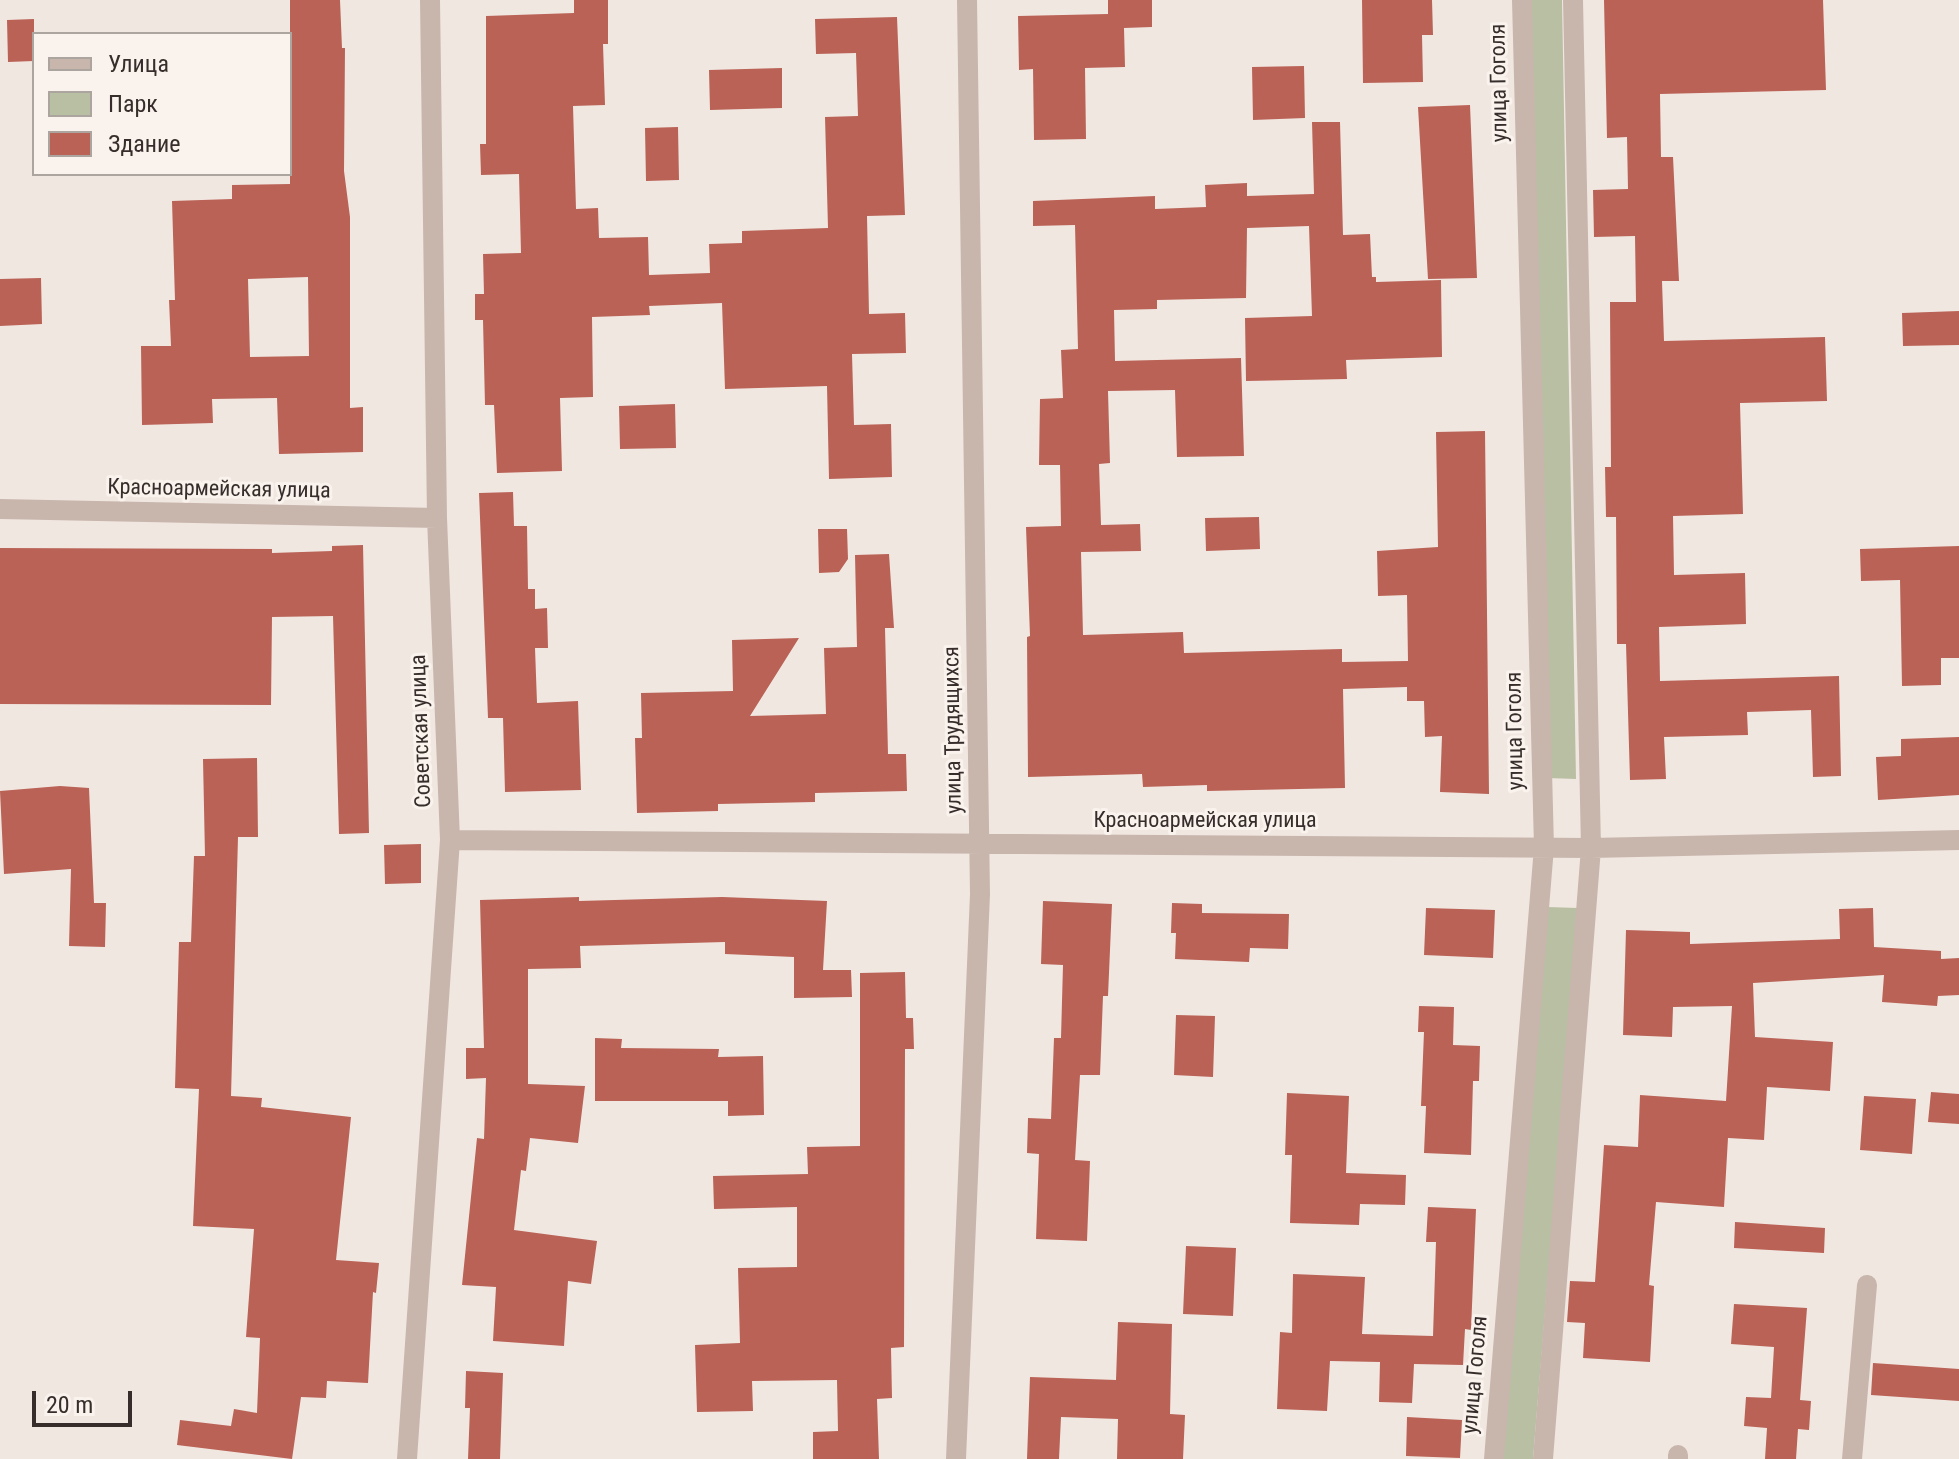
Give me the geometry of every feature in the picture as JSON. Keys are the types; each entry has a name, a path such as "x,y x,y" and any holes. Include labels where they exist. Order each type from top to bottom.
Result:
{"street":[{"name":"Советская улица","path":"407,1459 450,840 437,518 430,0"},
{"name":"улица Трудящихся","path":"956,1459 979,843 967,0"},
{"name":"улица Гоголя","path":"1494,1459 1544,847 1522,0"},
{"path":"1543,1459 1591,848 1573,0"},
{"name":"Красноармейская улица","path":"0,509 437,518"},
{"name":"Красноармейская улица","path":"450,840 1591,848 1959,840"},
{"path":"1852,1459 1867,1285"}],"green space":[{"path":"1531,0 1562,0 1576,779 1547,778"},
{"path":"1547,907 1578,908 1533,1459 1502,1459"}],"building":[{"path":"290,0 340,0 342,48 345,48 344,171 350,217 350,408 363,407 363,452 279,454 277,398 212,399 213,423 142,425 141,346 171,346 169,300 175,300 172,201 232,199 232,185 290,184","holes":["308,277 309,356 250,357 248,279"]},
{"path":"574,0 608,0 608,44 603,44 605,105 573,106 576,209 598,208 599,238 648,237 649,275 710,273 709,244 742,243 742,231 828,228 825,117 858,116 856,53 816,54 815,19 897,17 905,215 867,216 869,314 905,313 906,353 852,354 854,425 891,424 892,477 829,479 827,386 725,389 722,303 649,306 650,315 592,317 593,397 560,398 562,471 497,473 494,405 485,405 483,320 475,320 475,294 484,294 483,254 521,253 519,174 481,175 480,144 486,144 486,16 574,13"},
{"path":"1108,0 1152,0 1152,27 1124,28 1125,67 1085,68 1086,139 1034,140 1033,69 1019,70 1018,16 1108,14"},
{"path":"1362,0 1432,0 1433,35 1422,35 1423,82 1363,83"},
{"path":"1604,0 1823,0 1826,90 1660,94 1661,157 1673,157 1679,281 1662,281 1664,341 1825,337 1827,401 1740,403 1743,514 1673,516 1674,575 1745,573 1746,624 1659,627 1660,681 1839,676 1841,776 1813,777 1811,710 1747,712 1748,735 1664,737 1666,779 1630,780 1626,644 1617,644 1616,517 1606,517 1605,467 1611,467 1610,302 1636,302 1635,236 1594,237 1593,190 1628,189 1627,137 1607,138"},
{"path":"34,19 32,61 8,62 7,20"},
{"path":"1304,66 1305,118 1253,120 1252,67"},
{"path":"782,68 782,108 710,110 709,70"},
{"path":"1470,105 1477,278 1428,279 1418,107"},
{"path":"1312,122 1340,122 1343,235 1370,234 1372,277 1376,277 1376,282 1441,280 1442,357 1346,360 1347,379 1246,381 1245,318 1312,316 1309,226 1247,228 1246,298 1157,300 1157,309 1114,310 1115,361 1241,358 1244,456 1177,457 1175,390 1108,391 1110,463 1099,464 1101,525 1140,524 1141,551 1081,552 1083,635 1183,632 1184,653 1342,649 1342,662 1408,661 1407,595 1378,596 1377,551 1438,547 1436,432 1485,431 1489,794 1440,792 1442,736 1425,737 1424,701 1407,701 1407,687 1343,689 1345,788 1207,791 1207,785 1143,787 1142,774 1028,777 1027,637 1030,636 1026,527 1061,526 1060,465 1039,465 1040,399 1063,398 1061,350 1078,349 1075,225 1033,226 1033,201 1155,196 1155,209 1206,207 1205,185 1247,183 1247,196 1314,194"},
{"path":"678,127 679,180 646,181 645,128"},
{"path":"41,278 42,324 0,326 0,279"},
{"path":"1959,311 1959,345 1903,346 1902,313"},
{"path":"675,404 676,448 620,449 619,406"},
{"path":"513,492 514,526 527,526 528,589 535,589 535,609 547,608 548,648 535,648 537,703 578,701 581,790 505,792 503,718 488,718 479,493"},
{"path":"1259,517 1260,549 1206,551 1205,518"},
{"path":"818,529 847,529 848,559 839,572 819,573"},
{"path":"363,545 369,833 339,834 333,616 272,617 271,705 0,704 0,548 272,549 272,553 332,551 332,546"},
{"path":"1959,546 1959,658 1941,658 1941,685 1902,686 1900,580 1861,581 1860,549"},
{"path":"889,554 894,628 885,628 888,754 906,754 907,791 815,793 815,802 718,804 718,811 637,813 635,738 642,738 641,693 733,691 732,640 799,638 750,716 826,714 824,648 857,647 855,555"},
{"path":"1959,737 1959,795 1878,800 1876,757 1901,756 1901,739"},
{"path":"257,758 258,837 238,837 231,1096 262,1098 261,1107 351,1117 336,1260 379,1263 376,1293 373,1292 368,1383 327,1381 326,1398 301,1397 292,1459 177,1445 180,1420 231,1426 234,1409 257,1413 260,1338 246,1337 254,1229 193,1226 199,1089 175,1088 179,942 191,942 194,856 205,856 203,759"},
{"path":"60,786 89,788 94,903 106,903 105,947 69,946 71,869 4,874 0,791"},
{"path":"421,844 421,883 385,884 384,845"},
{"path":"579,897 579,901 722,897 827,901 823,970 851,970 852,997 794,998 794,957 725,954 725,942 580,946 581,968 528,969 528,1084 585,1086 578,1143 530,1138 526,1171 521,1170 514,1230 597,1241 591,1284 568,1281 564,1346 493,1341 496,1287 462,1285 477,1138 484,1139 486,1078 466,1079 466,1048 484,1048 480,900"},
{"path":"1043,901 1112,904 1108,996 1103,996 1100,1075 1080,1075 1075,1160 1090,1161 1087,1241 1036,1239 1039,1154 1027,1153 1028,1118 1051,1119 1054,1038 1061,1038 1063,965 1041,964"},
{"path":"1172,903 1202,904 1202,913 1289,914 1288,949 1250,948 1249,962 1175,959 1176,933 1171,933"},
{"path":"1426,908 1495,910 1493,958 1424,955"},
{"path":"1873,908 1874,947 1941,951 1941,959 1959,958 1959,995 1938,996 1937,1006 1882,1002 1884,975 1753,983 1755,1037 1833,1042 1830,1091 1767,1087 1764,1140 1728,1138 1724,1207 1656,1202 1649,1285 1654,1286 1650,1362 1583,1358 1585,1323 1567,1322 1570,1281 1595,1282 1604,1145 1638,1147 1640,1095 1726,1101 1732,1006 1673,1007 1672,1037 1623,1035 1626,930 1690,932 1690,944 1840,939 1839,909"},
{"path":"905,972 906,1018 913,1018 914,1049 905,1049 904,1347 891,1348 892,1398 877,1399 879,1459 813,1459 813,1432 838,1431 837,1380 752,1381 753,1411 697,1412 695,1345 740,1343 738,1268 797,1267 797,1207 714,1209 713,1176 808,1174 807,1147 860,1146 860,973"},
{"path":"1419,1006 1454,1007 1453,1045 1480,1046 1479,1081 1473,1081 1471,1155 1424,1153 1426,1106 1421,1106 1424,1032 1418,1032"},
{"path":"1176,1015 1215,1016 1213,1077 1174,1075"},
{"path":"595,1038 622,1039 621,1048 719,1049 718,1057 763,1056 764,1115 728,1116 728,1101 595,1101"},
{"path":"1931,1092 1959,1094 1959,1124 1928,1122"},
{"path":"1287,1093 1349,1096 1346,1173 1406,1175 1405,1205 1360,1204 1359,1225 1290,1223 1292,1155 1285,1155"},
{"path":"1864,1096 1916,1099 1912,1154 1860,1150"},
{"path":"1428,1207 1476,1209 1471,1330 1465,1329 1463,1365 1414,1364 1412,1403 1379,1402 1380,1362 1330,1361 1327,1411 1277,1409 1280,1332 1292,1333 1293,1274 1365,1277 1362,1334 1433,1336 1436,1242 1426,1242"},
{"path":"1735,1222 1825,1228 1824,1253 1734,1248"},
{"path":"1186,1246 1236,1248 1233,1316 1183,1314"},
{"path":"1734,1304 1807,1308 1800,1400 1811,1401 1809,1430 1798,1429 1796,1459 1765,1459 1767,1428 1744,1426 1746,1397 1771,1398 1774,1347 1731,1344"},
{"path":"1118,1322 1172,1324 1170,1414 1185,1415 1183,1459 1117,1459 1118,1419 1061,1417 1059,1459 1027,1459 1030,1377 1116,1380"},
{"path":"1873,1363 1959,1369 1959,1401 1871,1395"},
{"path":"466,1371 503,1373 500,1459 468,1459 470,1408 465,1408"},
{"path":"1407,1417 1462,1420 1460,1458 1406,1456"}]}
